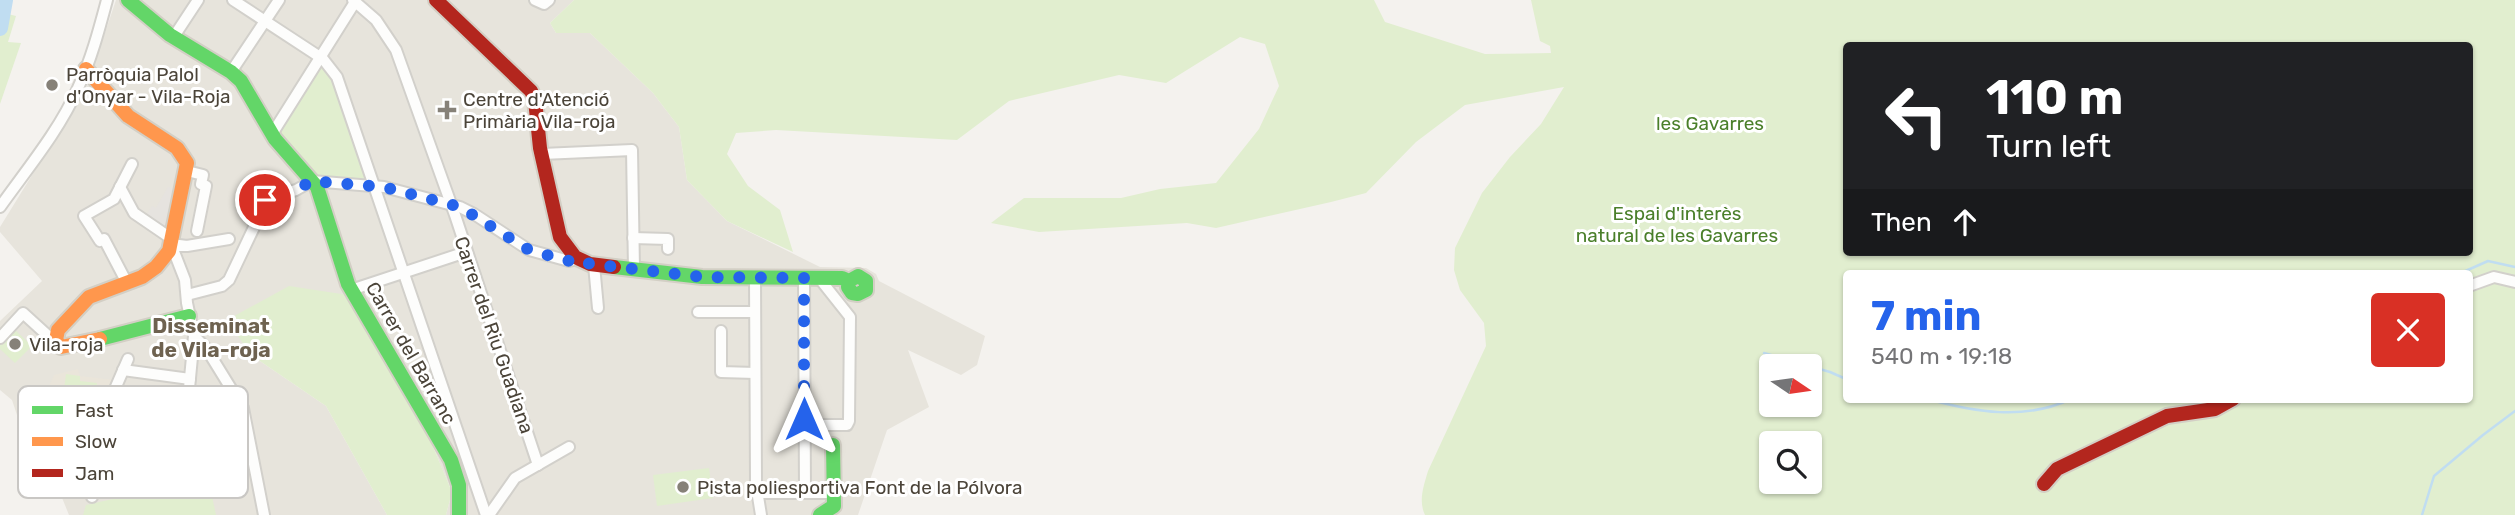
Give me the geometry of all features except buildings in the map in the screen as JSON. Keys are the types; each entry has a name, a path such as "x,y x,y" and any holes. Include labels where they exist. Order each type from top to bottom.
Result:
{"street":[{"path":"0,207 65,113 86,69 107,0"},
{"name":"Carrer del Barranc","path":"128,0 170,35 242,81 272,134 317,187 351,290 396,362 451,460 459,485 458,515"},
{"path":"170,35 198,0"},
{"path":"233,0 320,56 340,83 488,515"},
{"path":"231,72 279,0"},
{"path":"436,0 531,91 535,100 542,154 560,237 563,244 578,259 594,265 702,277 842,278 849,281"},
{"path":"535,0 544,4 549,0"},
{"path":"272,134 354,1"},
{"name":"Carrer del Riu Guadiana","path":"354,1 384,29 396,50 538,465"},
{"path":"57,344 58,330 82,303 89,297 150,272 171,244 187,170 183,155 177,148 132,119 86,69"},
{"path":"542,154 632,150 634,269"},
{"path":"127,283 104,239 100,241 84,216 114,199 132,164"},
{"path":"187,170 203,174 201,184 206,186 197,231"},
{"path":"187,295 222,286 229,280 265,200 296,190 312,181 374,185 451,205 474,214 529,250 569,261 578,259"},
{"path":"120,187 134,214 171,244 186,280 189,316 194,336 189,386"},
{"path":"633,238 668,239 668,249"},
{"path":"171,244 187,246 229,239"},
{"path":"351,290 466,252"},
{"path":"594,265 598,307"},
{"path":"2473,284 2494,276 2515,282"},
{"path":"755,278 757,493 761,515"},
{"path":"805,425 847,425 849,421 850,317 812,278"},
{"path":"805,493 805,425 812,278"},
{"path":"698,312 754,312"},
{"path":"0,338 23,313 61,346 71,346 189,316"},
{"path":"721,331 722,372 755,373"},
{"path":"194,336 206,348 229,386"},
{"path":"116,386 128,359"},
{"path":"123,370 190,379"},
{"path":"2044,484 2052,473 2063,465 2116,438 2167,416 2216,409 2226,403"},
{"path":"248,433 264,515"},
{"path":"820,515 834,506 833,445"},
{"path":"488,515 516,478 569,447"},
{"path":"757,493 834,493"}],"shaded area":[{"path":"116,0 574,0 550,23 556,33 590,33 653,93 679,127 687,180 727,221 820,267 866,268 876,274 879,281 985,336 977,365 961,375 908,350 929,407 887,430 858,515 446,515 452,492 431,442 251,355 326,406 387,515 69,515 62,498 248,498 248,386 18,386 18,418 12,400 0,390 0,321 42,281 0,232 0,227 87,86"},
{"path":"168,187 178,189 169,230 147,214 152,206 156,208"},
{"path":"78,369 80,376 114,380 112,386 49,386 54,375"}],"green space":[{"name":"Espai d'interès natural de les Gavarres","path":"574,0 1374,0 1385,22 1485,54 1551,53 1550,46 1540,41 1531,0 2515,0 2515,515 1425,515 1422,499 1428,471 1486,346 1484,323 1460,290 1454,270 1455,248 1482,193 1510,157 1541,124 1564,87 1465,105 1416,142 1366,193 1216,228 1187,223 1039,232 991,223 1024,198 1121,198 1160,189 1216,183 1259,129 1279,86 1265,44 1240,37 1166,83 1119,75 1009,101 957,140 776,130 736,133 727,154 748,186 780,210 793,252 727,221 687,180 679,127 653,93 590,33 556,33 550,23"},
{"path":"0,12 16,16 8,42 21,43 0,104"},
{"path":"320,58 330,68 372,184 314,178 273,131"},
{"path":"289,286 348,295 431,442 452,492 446,515 387,515 326,406 251,355 227,320"},
{"name":"Vila-roja","path":"14,329 32,346 15,363 0,349 0,343"},
{"path":"66,374 80,376 80,381 97,383 96,386 64,386"},
{"name":"Pista poliesportiva Font de la Pólvora","path":"709,468 713,498 657,506 653,475"},
{"path":"117,498 212,498 216,515 83,515 86,505"}],"waterway":[{"path":"0,28 5,0"},
{"path":"2468,270 2488,261 2515,267"},
{"path":"1764,353 1843,378"},
{"path":"1943,403 1999,412 2035,410 2061,403"},
{"path":"2422,515 2434,476 2515,411"}],"traffic: fast":[{"path":"128,0 170,35 231,72 241,81 275,139 317,187 348,284 451,460 459,485 459,515"},
{"path":"614,267 702,277 842,278 849,281 858,276 866,281 866,290 858,294 852,293 848,287 849,281"},
{"path":"100,339 189,316"},
{"path":"820,515 834,506 833,445"}],"traffic: slow":[{"path":"86,69 128,116 177,148 187,163 169,251 156,267 142,277 89,297 58,330 56,340 61,347 100,339"}],"traffic: jam":[{"path":"436,0 531,91 535,100 540,148 560,237 575,257 590,264 614,267"},
{"path":"2044,484 2057,469 2167,416 2215,409 2226,403"}],"place":[{"name":"Parròquia Palol d'Onyar - Vila-Roja","path":"52,85"},
{"name":"Centre d'Atenció Primària Vila-roja","path":"447,110"},
{"name":"Vila-roja","path":"15,344"},
{"name":"Pista poliesportiva Font de la Pólvora","path":"683,487"}],"district":[{"name":"Disseminat de Vila-roja","path":"211,337"}],"route":[{"path":"265,200 296,190 312,181 367,184 460,207 529,250 562,260 578,259 590,264 702,277 804,278 804,419"}],"park label":[{"name":"les Gavarres","path":"1710,123"}]}
